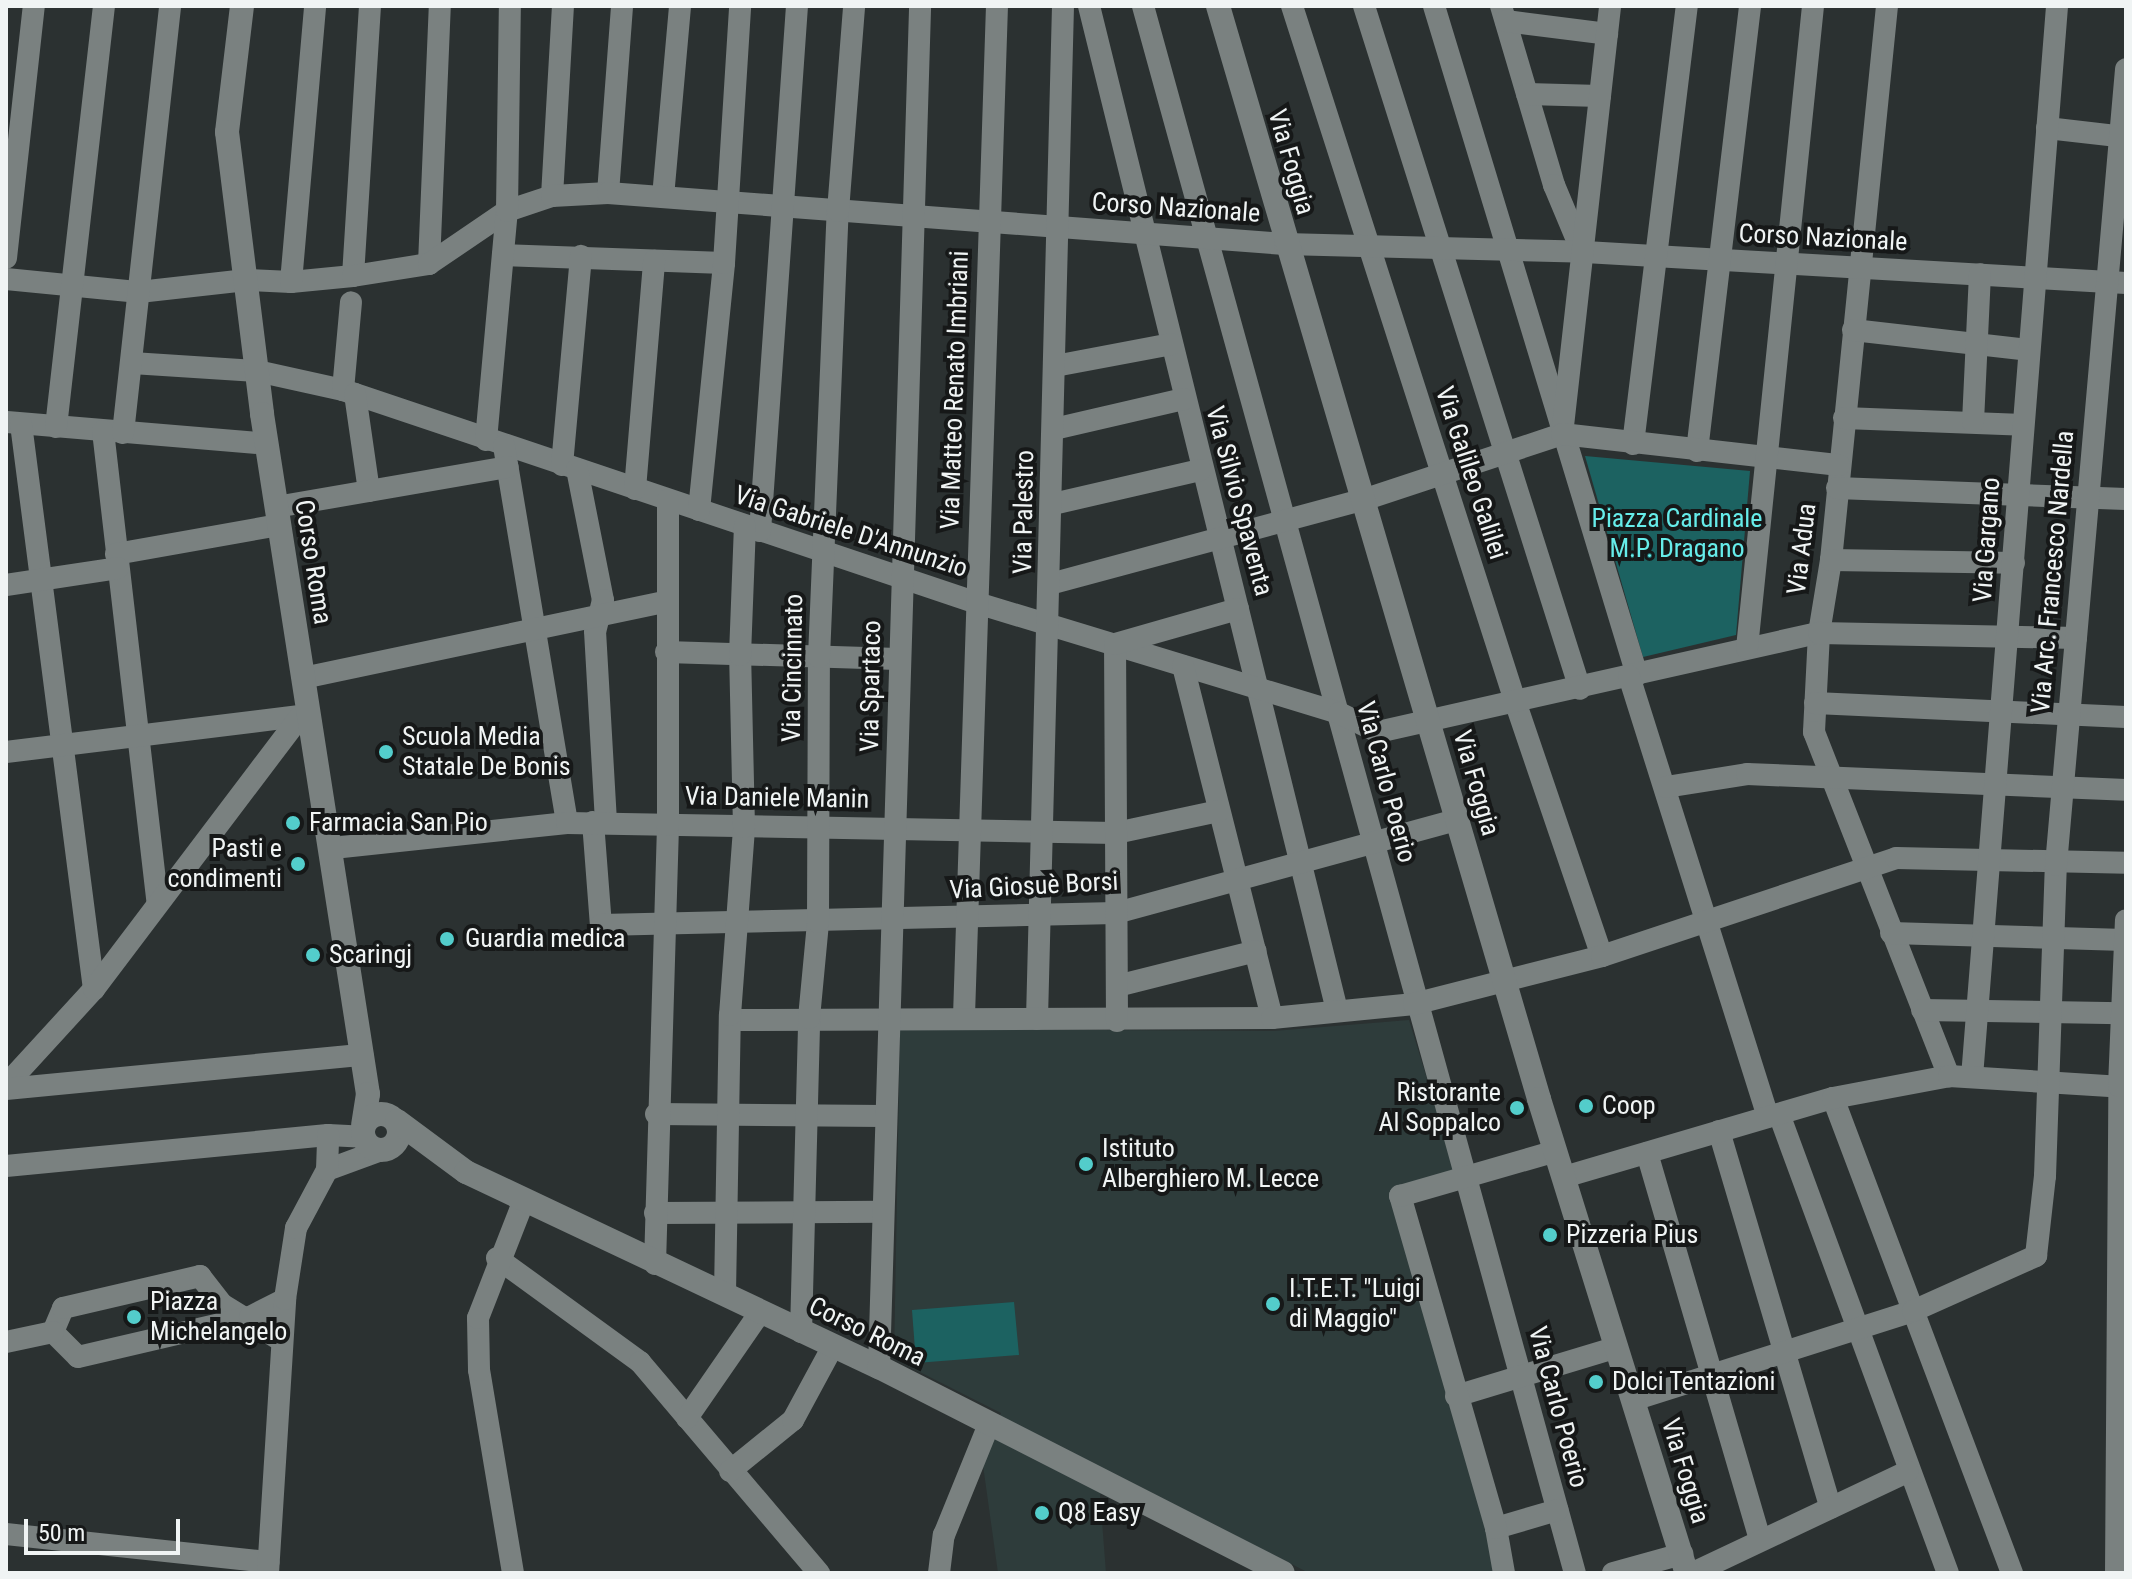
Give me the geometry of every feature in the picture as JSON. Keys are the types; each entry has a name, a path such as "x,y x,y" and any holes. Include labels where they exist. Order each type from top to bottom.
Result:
{"main road":[{"name":"Corso Roma","path":"242,6 227,132 267,444 303,678 304,716 333,848 368,1094 378,1136 426,1145 524,1200 879,1367 1283,1573"},
{"name":"Via Foggia","path":"1218,6 1285,244 1366,499 1504,979 1687,1567"}],"street":[{"path":"6,258 34,6"},
{"path":"56,427 104,6"},
{"path":"158,904 117,561 113,432 132,363 170,6"},
{"path":"6,279 139,292 246,280 291,282 315,6"},
{"path":"353,276 370,6"},
{"path":"429,264 440,6"},
{"path":"510,6 499,451 535,630 567,823"},
{"path":"552,196 563,6"},
{"path":"608,193 622,6"},
{"path":"663,197 680,6"},
{"path":"699,510 724,263 740,6"},
{"path":"725,1293 730,1020 741,920 744,827 740,655 782,206 797,6"},
{"name":"Via Cincinnato","path":"801,1332 809,1018 818,922 819,657 838,211 854,6"},
{"name":"Via Spartaco","path":"879,1367 889,922 898,827 898,659 920,6"},
{"name":"Via Matteo Renato Imbriani","path":"964,1016 987,222 997,6"},
{"name":"Via Palestro","path":"1037,1019 1053,504 1063,6"},
{"name":"Via Silvio Spaventa","path":"1089,6 1200,470 1302,861 1337,1010"},
{"name":"Via Carlo Poerio","path":"1143,6 1283,521 1339,713 1414,1004 1466,1178 1575,1573"},
{"name":"Via Galileo Galilei","path":"1292,6 1516,704 1602,956"},
{"path":"1364,6 1580,689"},
{"path":"1434,6 1666,787 1703,924 1907,1472 1948,1573"},
{"path":"1562,434 1610,6"},
{"path":"1633,444 1687,6"},
{"path":"1697,451 1750,6"},
{"path":"1747,648 1813,6"},
{"name":"Via Adua","path":"1887,6 1831,560 1819,633 1814,732 1949,1076"},
{"name":"Via Gargano","path":"1972,1077 1992,862 2028,350 2057,6"},
{"path":"1583,252 1554,185 1504,13 1607,34"},
{"name":"Via Arc. Francesco Nardella","path":"1913,1311 2036,1256 2049,1082 2056,865 2089,496 2115,283 2126,69"},
{"path":"1527,94 1600,96"},
{"path":"2047,128 2123,137"},
{"name":"Corso Nazionale","path":"291,282 429,264 507,211 552,196 608,193 1285,244 1583,252 2115,283"},
{"path":"503,255 724,263"},
{"path":"581,256 570,467 603,600 595,631 600,822"},
{"path":"635,489 654,261"},
{"path":"1973,422 1980,274"},
{"path":"351,302 349,392 369,491"},
{"path":"1853,330 2028,350"},
{"path":"1055,366 1171,344"},
{"name":"Via Gabriele D'Annunzio","path":"132,363 257,371 349,392 499,451 570,467 977,603 1339,713 1378,732 1429,724 1819,633 2076,638"},
{"path":"1054,429 1184,399"},
{"path":"1844,418 2023,425"},
{"path":"94,989 39,580 13,423 267,444"},
{"path":"1050,584 1366,499 1562,434 1839,465"},
{"path":"6,585 117,561 369,491 499,451"},
{"path":"1053,504 1200,470"},
{"path":"1837,488 2126,499"},
{"path":"655,1264 656,1114 668,825 665,602 668,500"},
{"path":"1831,560 2014,563"},
{"path":"303,678 665,602"},
{"path":"1117,1021 1115,644 1238,609"},
{"path":"666,652 898,659"},
{"path":"1183,666 1272,1018"},
{"path":"1815,703 2003,714 2126,717"},
{"path":"6,752 136,740 304,716"},
{"path":"6,1087 94,989 304,716"},
{"path":"1666,787 1747,774 1997,787 2126,790"},
{"name":"Via Daniele Manin","path":"333,848 600,822 744,827 898,827 1041,834 1116,833 1219,811"},
{"name":"Via Giosuè Borsi","path":"600,822 601,925 741,920 889,922 1116,913 1457,820"},
{"path":"730,1020 964,1016 1117,1021 1272,1018 1414,1004 1602,956 1896,858 2056,865 2126,863"},
{"path":"2116,1573 2121,1484 2122,1013 2126,920"},
{"path":"1891,933 1984,933 2125,940"},
{"path":"1117,986 1256,951"},
{"path":"1922,1010 2122,1013"},
{"path":"6,1087 362,1055"},
{"path":"1564,1177 1833,1098 1949,1076 2122,1086"},
{"path":"1833,1098 2012,1573"},
{"path":"656,1114 884,1116"},
{"path":"1719,1131 1831,1508"},
{"path":"6,1166 328,1135 378,1136"},
{"path":"6,1534 268,1567 285,1299 296,1228 327,1170 328,1135"},
{"path":"327,1170 352,1158 378,1136"},
{"path":"1504,1573 1496,1528 1400,1196 1556,1151"},
{"path":"1647,1153 1760,1539"},
{"path":"513,1573 479,1370 478,1318 497,1258 524,1200"},
{"path":"655,1213 882,1212"},
{"path":"497,1258 640,1362 819,1573"},
{"path":"53,1332 63,1308 200,1276 223,1305 250,1317 282,1341"},
{"path":"53,1332 78,1357 250,1317 285,1299"},
{"path":"687,1418 761,1311"},
{"path":"1633,1400 1913,1311"},
{"path":"6,1342 53,1332"},
{"path":"730,1471 793,1420 833,1346"},
{"path":"1456,1396 1617,1347"},
{"path":"939,1573 944,1535 989,1424"},
{"path":"1613,1573 1687,1567 1760,1539 1907,1472"},
{"path":"1496,1528 1557,1510"}],"shaded area":[{"path":"1409,1020 1455,1170 1393,1188 1490,1530 1497,1573 1309,1573 1111,1472 1100,1495 1106,1573 998,1573 982,1458 1001,1413 894,1359 900,1029 1274,1031"}],"green space":[{"name":"Piazza Cardinale M.P. Dragano","path":"1585,456 1750,471 1736,635 1643,657"},
{"path":"1014,1302 1019,1355 916,1363 912,1310"}],"place":[{"name":"Scuola Media Statale De Bonis","path":"386,752"},
{"name":"Farmacia San Pio","path":"293,823"},
{"name":"Pasti e condimenti","path":"298,864"},
{"name":"Guardia medica","path":"447,939"},
{"name":"Scaringj","path":"313,955"},
{"name":"Coop","path":"1586,1106"},
{"name":"Ristorante Al Soppalco","path":"1517,1108"},
{"name":"Istituto Alberghiero M. Lecce","path":"1086,1164"},
{"name":"Pizzeria Pius","path":"1550,1235"},
{"name":"I.T.E.T. \"Luigi di Maggio\"","path":"1273,1304"},
{"name":"Piazza Michelangelo","path":"134,1317"},
{"name":"Dolci Tentazioni","path":"1596,1382"},
{"name":"Q8 Easy","path":"1042,1513"}]}
